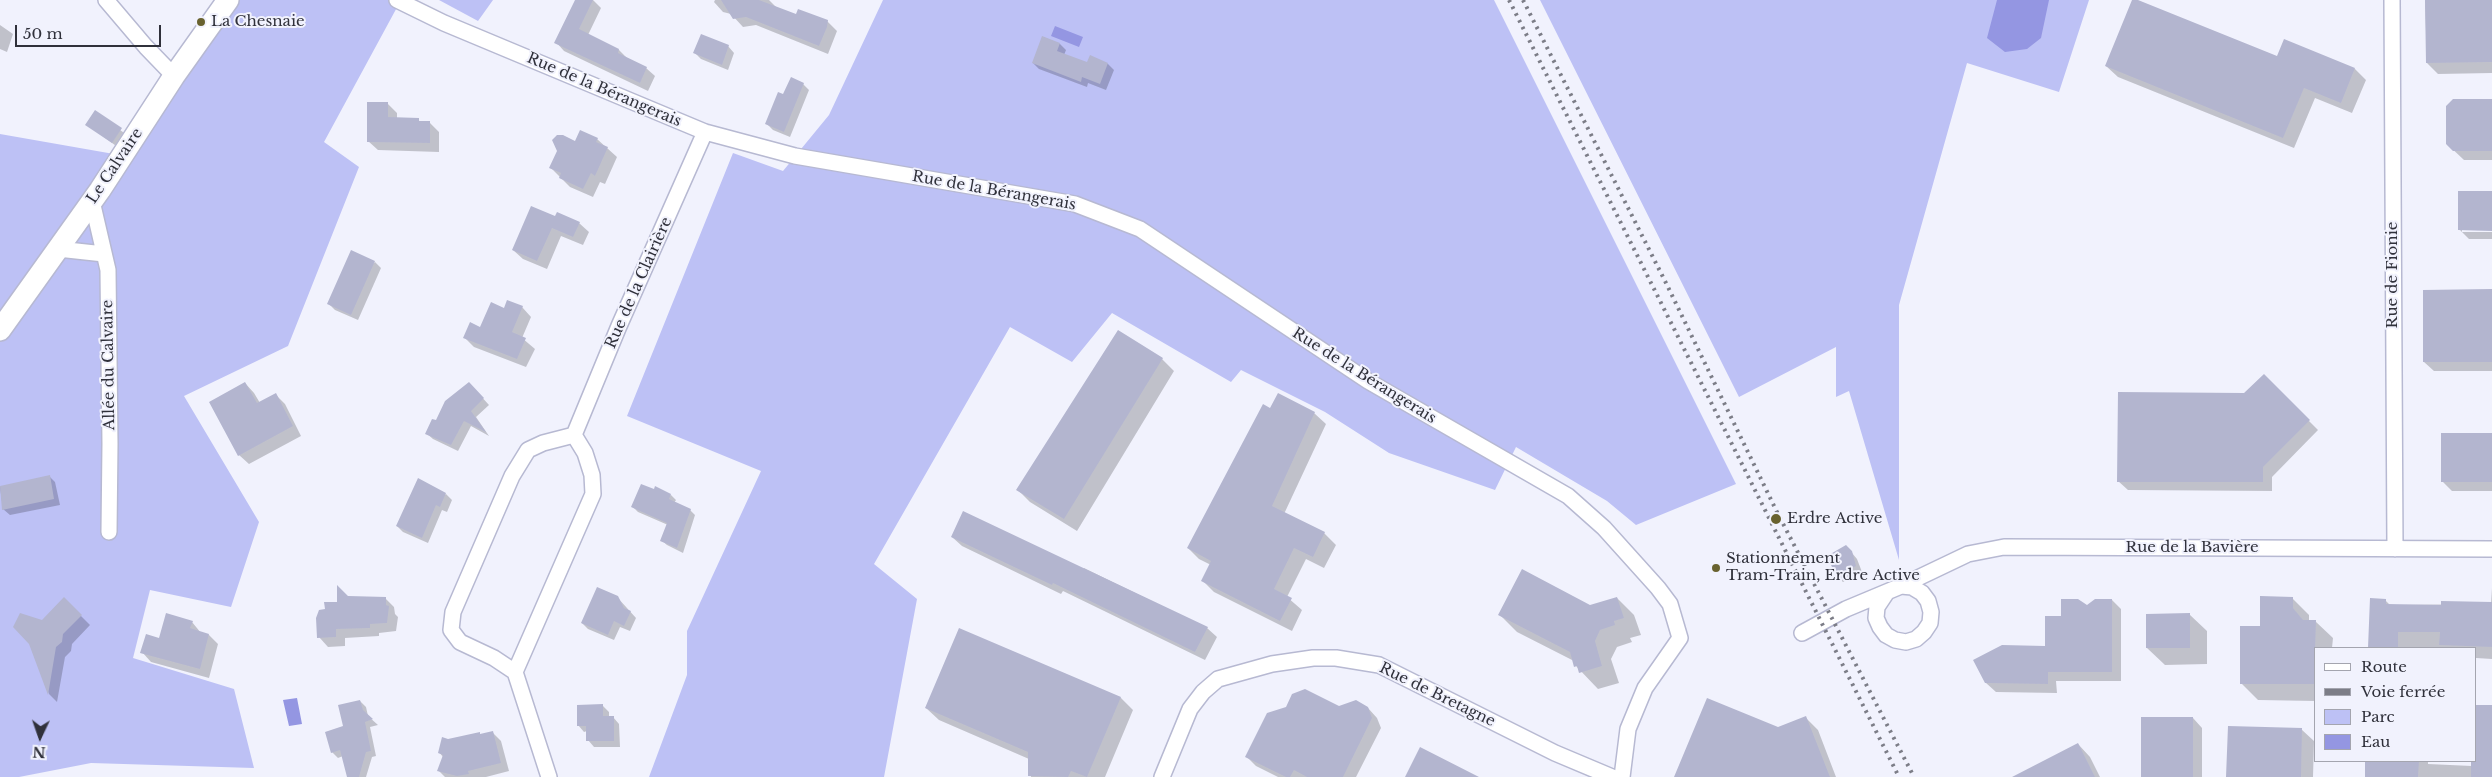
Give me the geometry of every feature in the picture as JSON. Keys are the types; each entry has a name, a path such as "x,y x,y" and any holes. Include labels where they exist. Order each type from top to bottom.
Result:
{"street":[{"path":"106,0 146,47 174,76"},
{"name":"Le Calvaire","path":"0,330 92,201 174,76 228,0"},
{"name":"Rue de la Bérangerais","path":"397,0 444,23 705,132 795,156 1075,204 1140,229 1368,381 1568,496 1604,528 1658,588 1670,604 1680,638 1645,688 1628,729 1622,777"},
{"name":"Rue de Fionie","path":"2392,0 2396,549"},
{"name":"Rue de la Clairière","path":"574,434 619,326 705,132"},
{"name":"Allée du Calvaire","path":"92,201 108,270 109,532"},
{"path":"58,249 104,254"},
{"path":"515,672 593,494 592,475 585,453 574,434 542,443 528,450 512,476 453,612 452,630 460,642 494,658 515,672 549,777"},
{"name":"Rue de la Bavière","path":"1809,630 1846,609 1895,589 1968,554 2004,547 2492,549"},
{"name":"Rue de Bretagne","path":"1162,777 1190,709 1203,692 1218,679 1272,664 1313,658 1336,658 1379,665 1555,753 1612,777"}],"green space":[{"path":"240,0 401,0 324,142 359,167 288,346 184,396 259,522 231,607 150,590 133,658 234,689 254,768 91,763 19,777 0,777 0,134 131,157"},
{"path":"439,0 493,0 478,21"},
{"path":"883,0 1494,0 1736,484 1636,525 1607,501 1516,447 1495,490 1389,453 1325,412 1241,370 1231,382 1112,313 1072,362 1010,327 874,564 917,599 884,777 649,777 687,675 687,631 761,471 627,416 733,153 783,171 829,115"},
{"path":"1540,0 2089,0 2059,92 1967,63 1899,305 1899,560 1849,391 1836,397 1836,347 1739,397"}],"water":[{"path":"1997,0 2049,0 2041,38 2027,49 2005,52 1987,38"},
{"path":"1055,26 1083,37 1079,47 1051,36"},
{"path":"297,698 302,724 289,726 283,700"}],"building":[{"path":"575,0 593,0 579,29 619,49 618,53 647,67 640,83 554,43"},
{"path":"721,0 759,0 796,14 798,9 828,20 827,27 819,46 746,17 733,19"},
{"path":"2132,0 2138,0 2277,56 2284,39 2355,68 2341,103 2304,88 2283,138 2105,66"},
{"path":"2425,0 2492,0 2492,62 2426,63"},
{"path":"701,34 729,45 722,65 693,53"},
{"path":"1042,36 1060,43 1057,51 1087,62 1090,55 1108,63 1100,84 1082,77 1081,82 1032,63"},
{"path":"791,77 804,83 784,132 765,124 778,92 783,94"},
{"path":"2453,99 2492,99 2492,151 2453,151 2446,144 2446,106"},
{"path":"367,102 388,102 388,117 419,118 419,121 430,121 430,143 367,142"},
{"path":"95,110 122,128 112,143 85,125"},
{"path":"580,130 598,138 596,142 608,147 595,176 591,173 583,189 559,178 561,173 549,168 557,151 552,140 557,135 563,135 575,141"},
{"path":"2458,191 2492,191 2492,231 2458,230"},
{"path":"531,206 555,216 557,212 580,222 573,237 552,228 537,261 512,250"},
{"path":"351,250 375,261 351,315 327,304"},
{"path":"2492,289 2492,362 2423,362 2423,290"},
{"path":"507,300 523,306 512,332 526,338 517,359 463,338 470,322 480,327 491,302 504,308"},
{"path":"1118,330 1163,358 1064,519 1016,490"},
{"path":"2264,374 2310,420 2263,467 2263,482 2117,482 2118,392 2244,393"},
{"path":"245,382 257,403 276,393 293,426 238,456 209,402"},
{"path":"469,382 484,398 471,411 486,432 464,421 451,445 425,434 432,419 436,420 445,401"},
{"path":"1278,393 1315,412 1272,506 1325,532 1313,557 1294,548 1274,589 1292,598 1280,621 1201,581 1211,561 1187,548 1263,404 1270,408"},
{"path":"2441,433 2492,433 2492,482 2441,482"},
{"path":"50,475 54,499 2,510 0,486"},
{"path":"418,478 446,493 440,507 436,505 422,538 396,526"},
{"path":"641,484 654,489 655,486 671,494 669,499 691,509 677,548 660,541 667,523 631,507"},
{"path":"963,511 1208,627 1195,652 1053,583 1052,585 951,537"},
{"path":"1846,545 1852,551 1856,566 1836,576 1827,556"},
{"path":"1522,569 1590,605 1617,597 1624,618 1614,621 1615,625 1600,630 1595,641 1602,666 1579,673 1577,666 1574,667 1570,652 1498,615"},
{"path":"337,585 348,596 386,597 386,605 389,606 387,623 370,624 370,628 336,629 336,637 317,638 316,618 319,610 325,609 324,602 337,602"},
{"path":"597,587 618,596 624,608 631,611 624,626 614,621 608,635 581,623"},
{"path":"2260,596 2293,597 2293,608 2303,620 2316,620 2314,684 2240,684 2240,626 2260,626"},
{"path":"64,597 82,615 63,634 62,642 56,647 48,695 29,644 13,627 20,613 42,620"},
{"path":"2370,598 2386,599 2386,604 2441,605 2441,601 2492,602 2492,647 2439,645 2440,632 2398,632 2398,647 2368,647"},
{"path":"2061,599 2078,599 2087,605 2095,599 2112,599 2112,672 2048,672 2048,684 1985,683 1973,660 2002,645 2045,646 2045,616 2061,616"},
{"path":"166,613 193,621 190,628 209,634 200,669 140,653 146,634 159,638"},
{"path":"2190,613 2190,648 2146,648 2146,614"},
{"path":"959,628 1121,697 1087,777 1071,771 1068,777 1028,776 1028,752 925,708"},
{"path":"1305,689 1339,706 1356,700 1368,707 1372,718 1343,777 1307,777 1294,770 1290,777 1286,777 1245,757 1267,713 1286,707 1292,694"},
{"path":"1707,698 1778,727 1806,716 1830,777 1674,777"},
{"path":"360,700 363,710 373,719 365,722 371,751 366,752 359,777 347,777 340,750 331,753 325,732 343,726 338,705"},
{"path":"603,704 603,716 614,716 614,741 586,741 586,726 577,726 577,705"},
{"path":"2477,705 2492,705 2492,777 2471,777 2471,762 2477,762"},
{"path":"2141,717 2193,717 2193,777 2141,777"},
{"path":"2228,726 2302,728 2301,777 2226,777"},
{"path":"493,731 501,763 468,771 469,774 457,776 437,771 443,755 438,753 442,737 448,739"},
{"path":"2078,743 2095,777 2012,777"},
{"path":"1420,747 1479,777 1405,777"},
{"path":"2365,762 2419,762 2418,777 2365,777"}],"railway":[{"path":"1509,0 1899,777"},
{"path":"1523,0 1667,285 1777,512 1914,777"}],"place":[{"name":"La Chesnaie","path":"201,22"},
{"name":"Erdre Active","path":"1776,519"},
{"name":"Stationnement Tram-Train, Erdre Active","path":"1716,568"}]}
